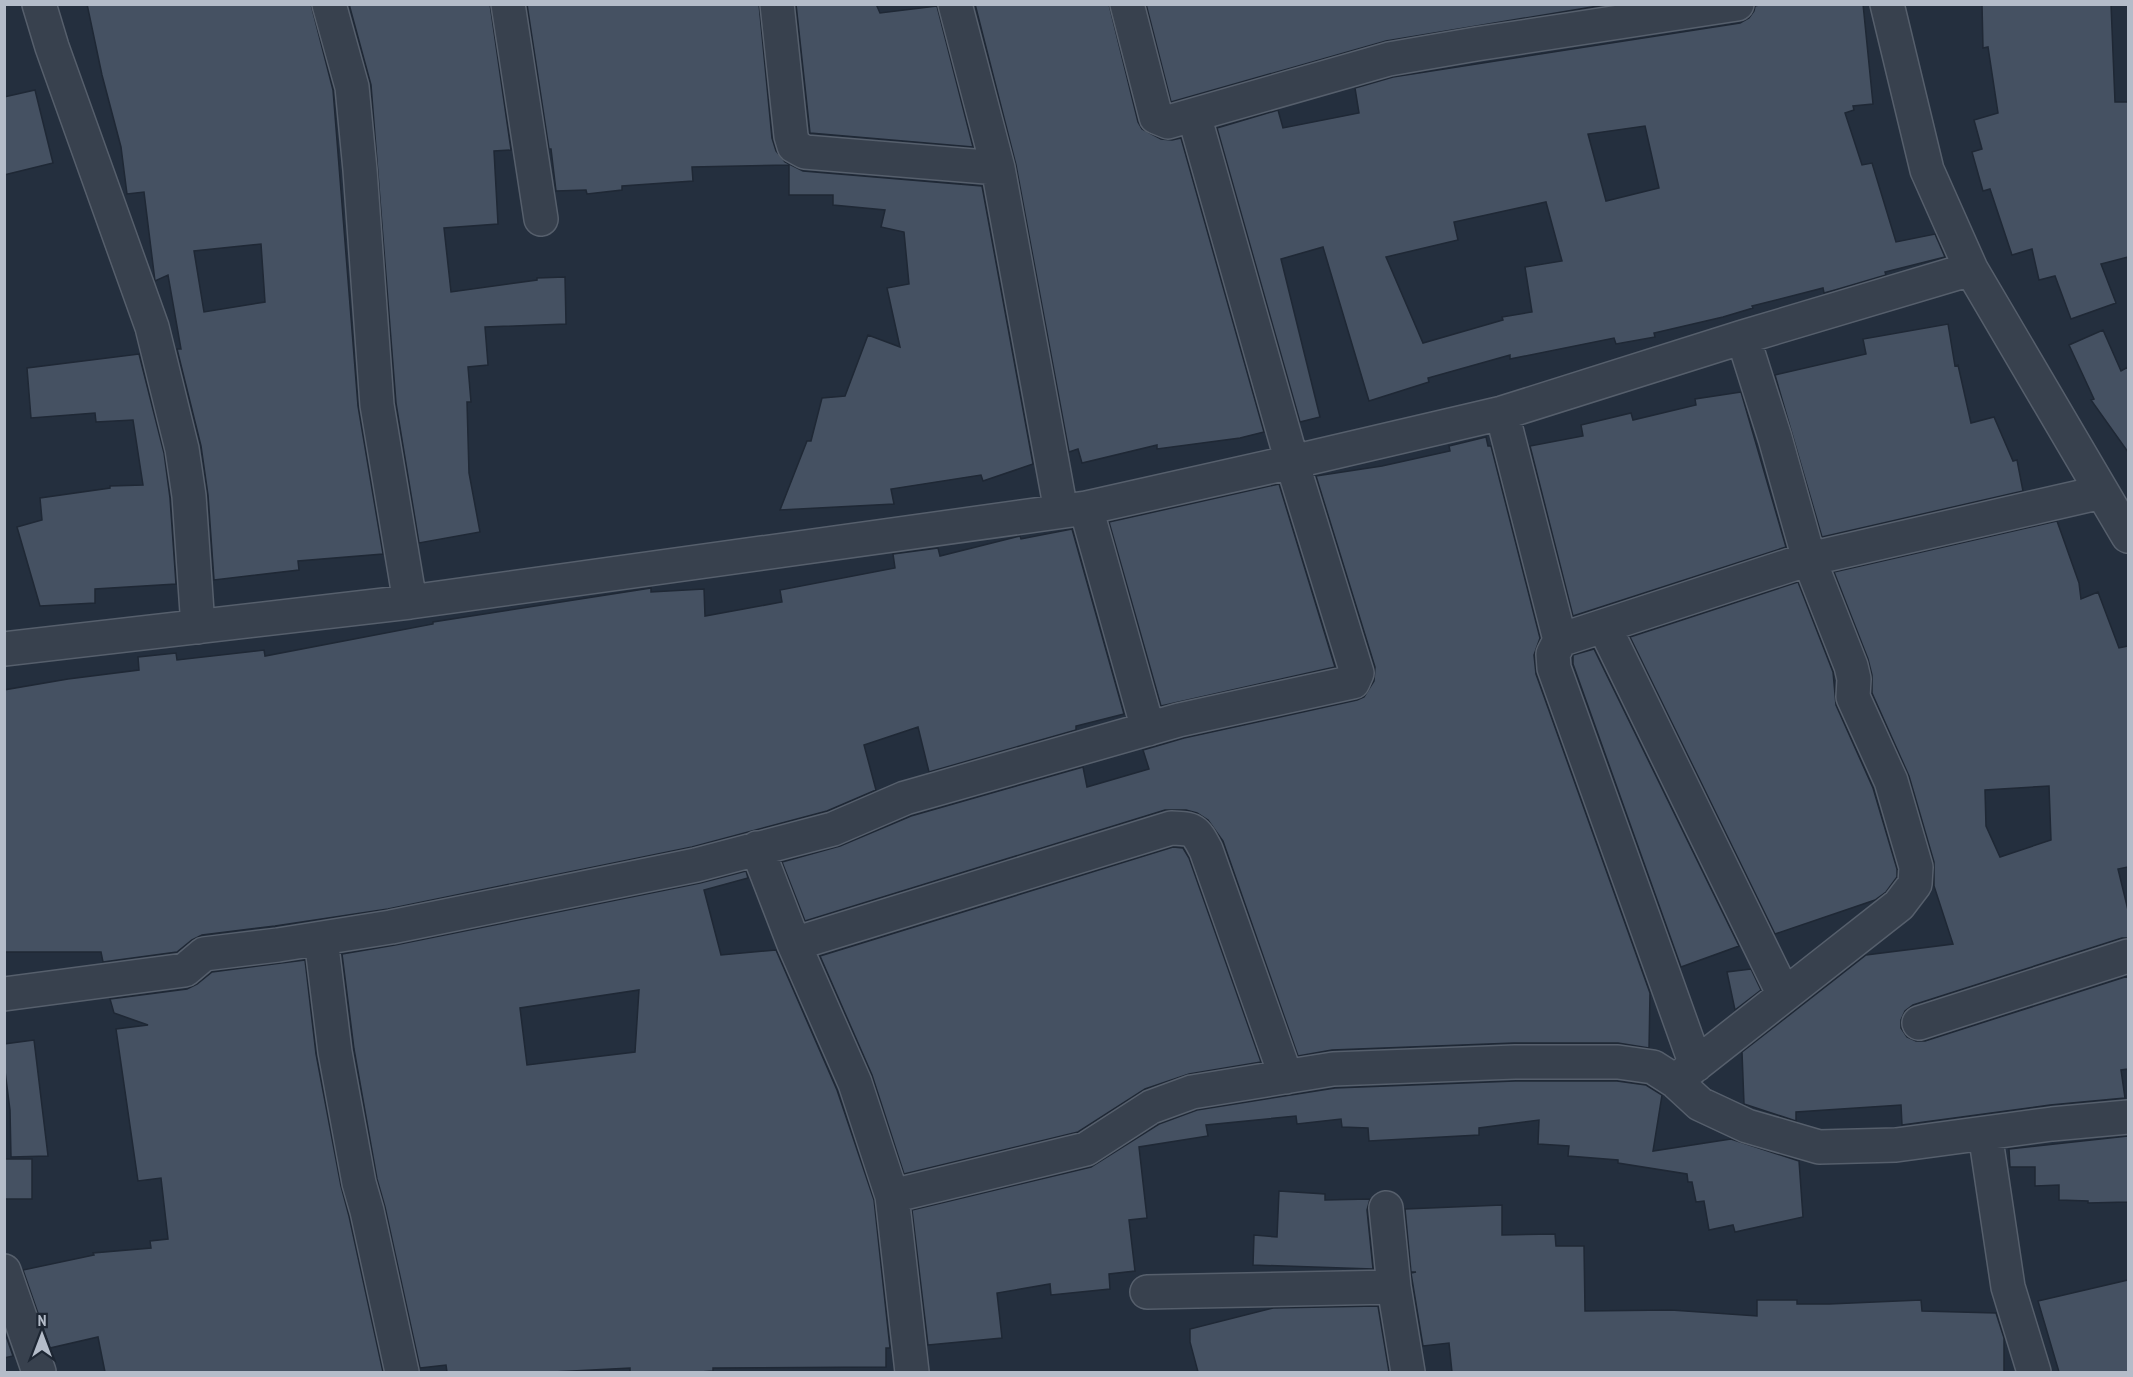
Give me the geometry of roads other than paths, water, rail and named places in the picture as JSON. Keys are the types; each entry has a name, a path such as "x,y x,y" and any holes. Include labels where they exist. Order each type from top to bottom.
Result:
{"street":[{"path":"39,4 52,47 155,338 182,449 189,496 198,627"},
{"path":"329,4 352,87 377,405 410,602"},
{"path":"508,4 541,219"},
{"path":"777,4 794,146 805,152 998,168"},
{"path":"955,4 998,168 1074,509 1148,729"},
{"path":"1127,4 1156,117 1168,122 1389,59 1737,4"},
{"path":"1887,4 1927,170 1971,269 2102,492 2126,525"},
{"path":"4,994 185,970 204,954 321,939 391,927 696,865 833,829 905,798 1179,720 1353,682 1357,673 1292,462 1194,115"},
{"path":"4,649 410,602 1074,509 1292,462 1502,412 1971,269"},
{"path":"892,1196 1086,1149 1151,1107 1192,1092 1333,1069 1515,1062 1618,1062 1685,1073 1899,905 1915,884 1916,867 1891,781 1853,698 1854,679 1851,666 1809,559 1775,438 1743,337"},
{"path":"1502,412 1560,640 1553,654 1554,668 1685,1073 1700,1104 1747,1126 1819,1147 1896,1145 1985,1132 2128,1117"},
{"path":"1560,640 1809,559 2102,492"},
{"path":"1604,626 1784,995"},
{"path":"794,944 1171,828 1191,829 1197,833 1206,850 1286,1077"},
{"path":"757,848 794,944 855,1083 892,1196 912,1372"},
{"path":"321,939 335,1052 355,1161 402,1372"},
{"path":"1919,1023 2128,956"},
{"path":"1985,1132 2007,1287 2034,1372"},
{"path":"1386,1208 1408,1372"},
{"path":"4,1271 39,1372"},
{"path":"1147,1292 1395,1287"}]}
